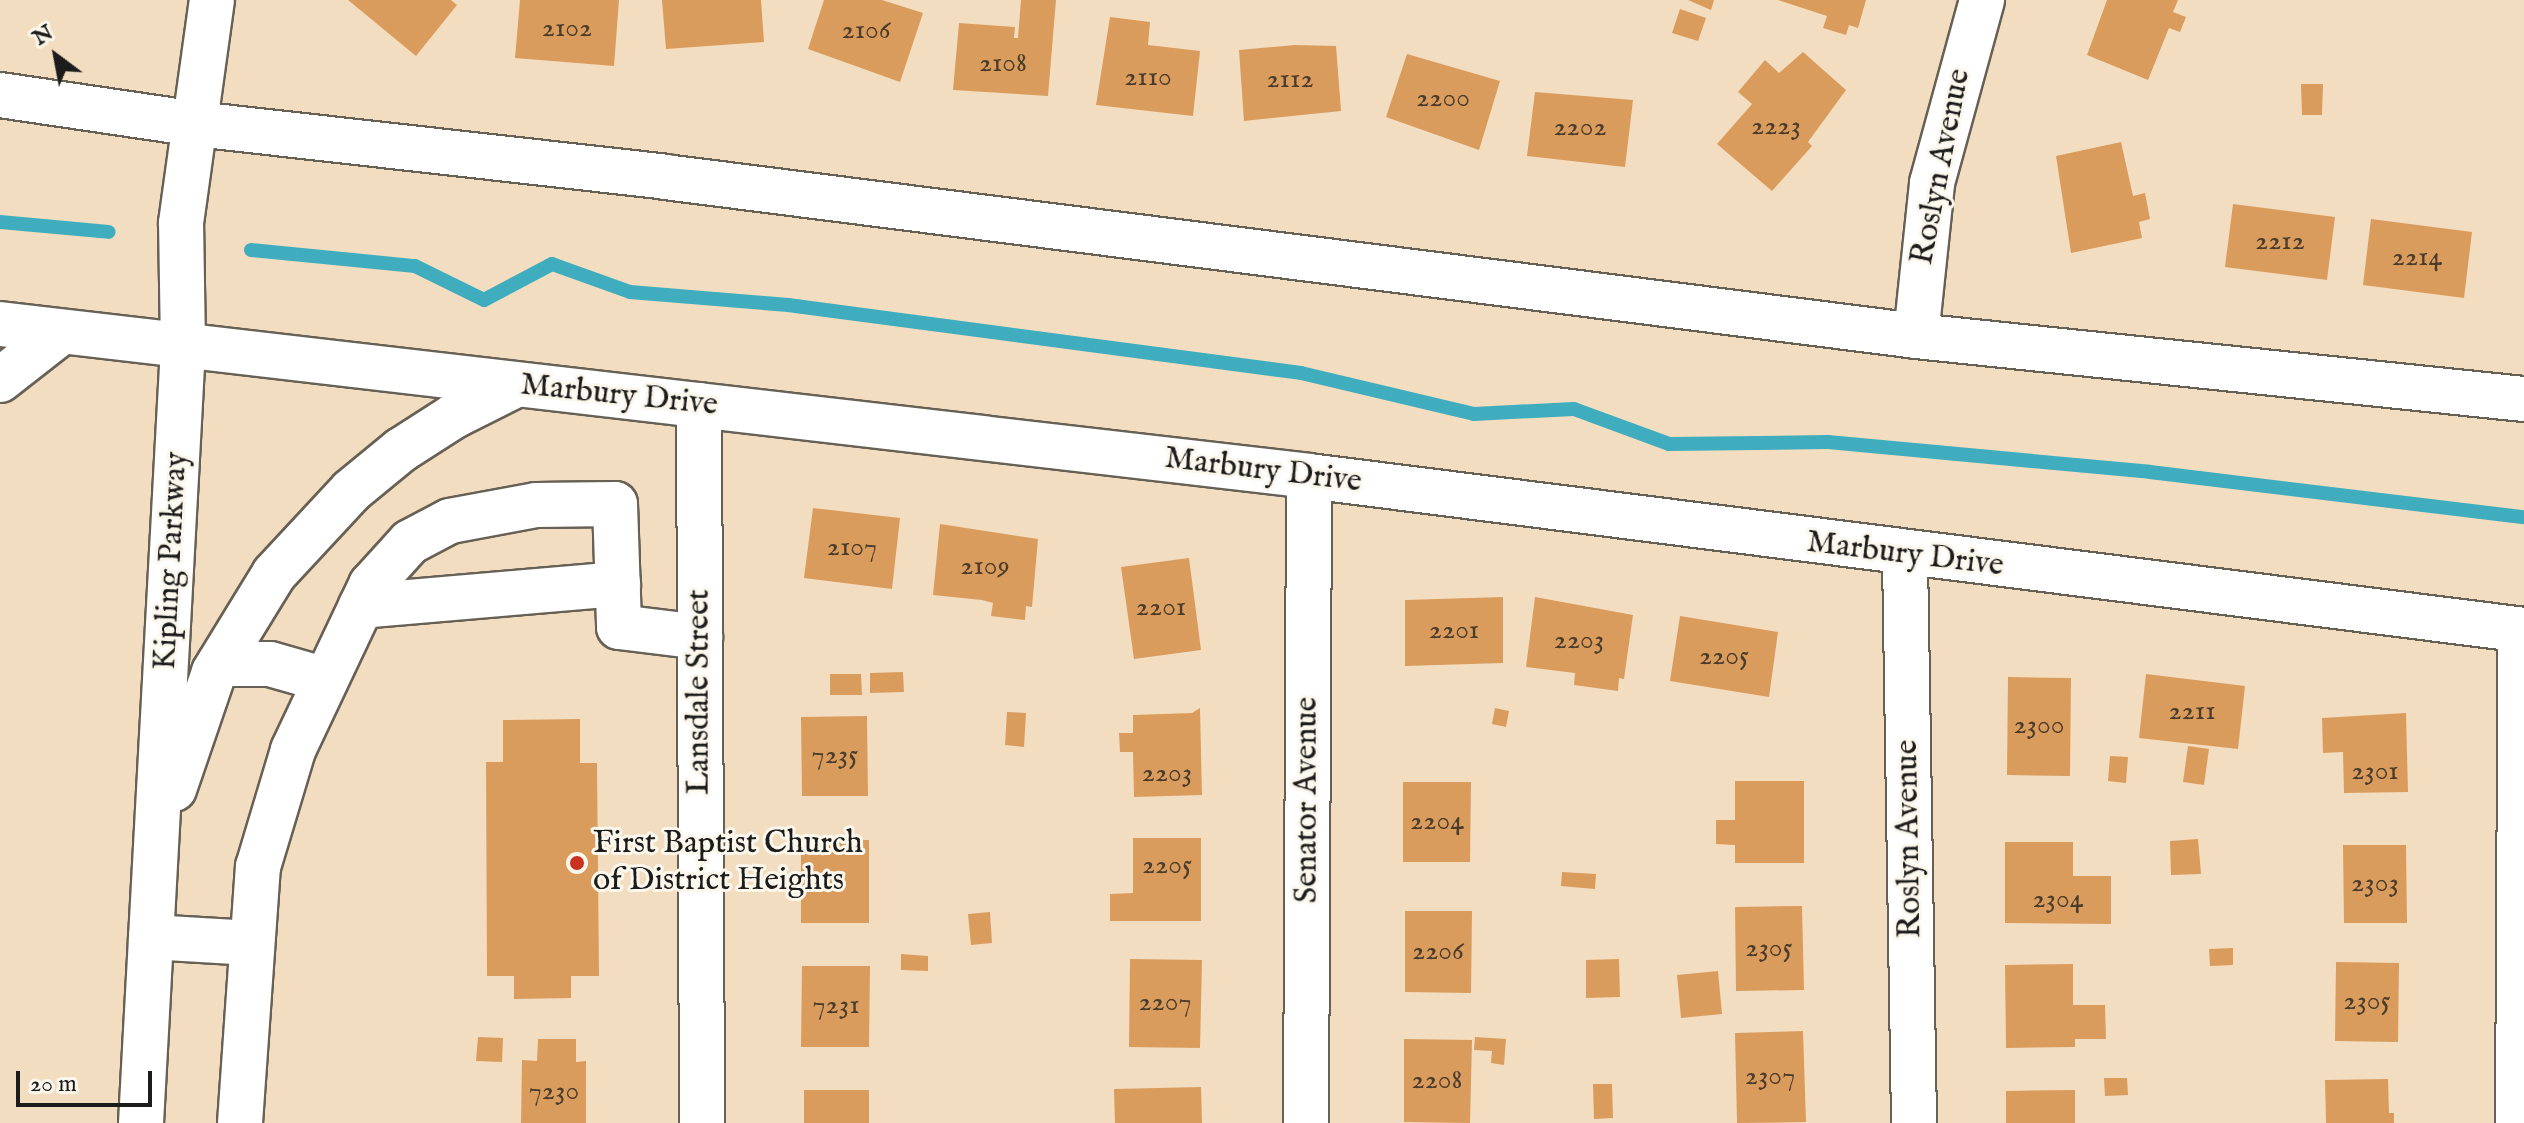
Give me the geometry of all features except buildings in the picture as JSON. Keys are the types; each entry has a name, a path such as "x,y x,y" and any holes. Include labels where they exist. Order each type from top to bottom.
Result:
{"street":[{"name":"Kipling Parkway","path":"141,1123 183,347 180,239 212,0"},
{"name":"Roslyn Avenue","path":"1916,336 1932,183 1982,0"},
{"path":"0,95 196,124 665,177 1916,336 2524,399"},
{"name":"Marbury Drive","path":"0,324 1309,476 1905,556 2522,630"},
{"path":"0,380 60,333"},
{"path":"157,836 219,664 274,574 351,491 454,416 516,385"},
{"name":"Lansdale Street","path":"699,405 702,1123"},
{"name":"Senator Avenue","path":"1306,1123 1309,476"},
{"path":"240,1123 258,867 293,750 371,585 410,542 450,521 536,505 615,504 619,627 700,637"},
{"name":"Roslyn Avenue","path":"1905,556 1914,1123"},
{"path":"361,606 618,584"},
{"path":"2518,1123 2522,630"},
{"path":"219,664 270,664 326,680"},
{"path":"151,937 251,943"}],"waterway":[{"path":"0,222 109,232"},
{"path":"251,250 415,266 484,300 552,264 630,292 788,305 1301,373 1474,414 1574,409 1669,444 1828,442 2150,472 2524,517"}],"place":[{"name":"First Baptist Church of District Heights","path":"577,863"}]}
